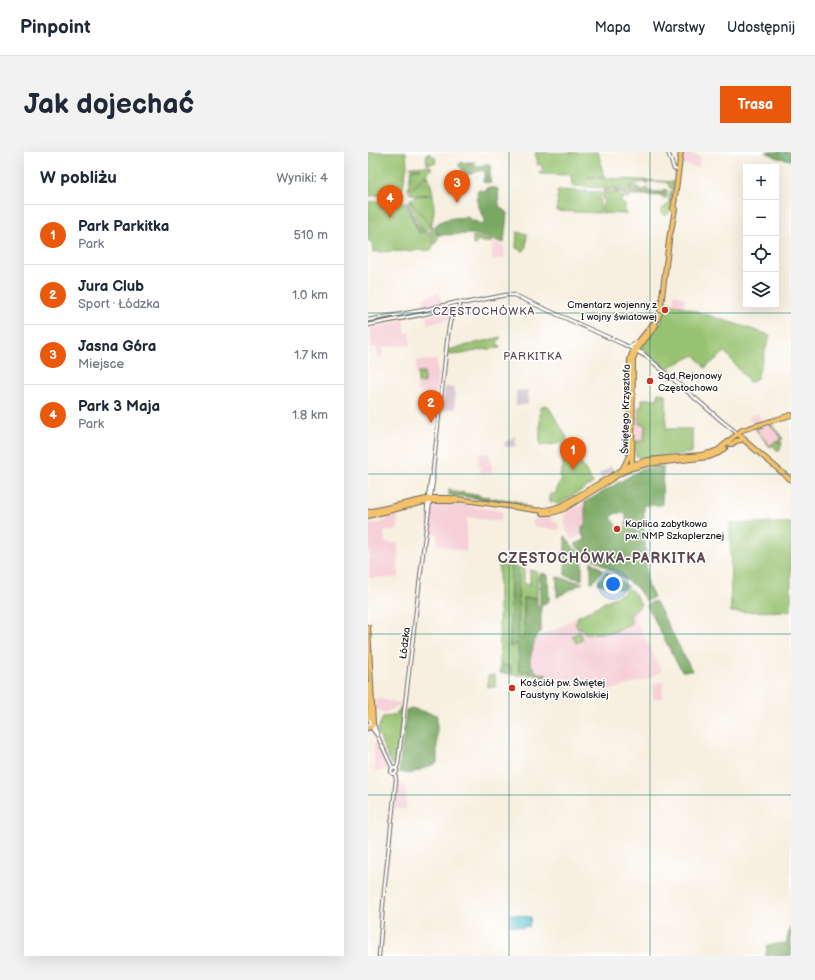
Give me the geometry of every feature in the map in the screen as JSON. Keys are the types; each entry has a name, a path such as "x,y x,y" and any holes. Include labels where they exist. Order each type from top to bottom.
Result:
{"main road":[{"path":"633,349 654,328 660,312 672,209 674,208 681,152"},
{"path":"633,349 655,323"},
{"name":"Świętego Krzysztofa","path":"631,457 633,349"},
{"name":"Świętego Krzysztofa","path":"632,466 629,366 630,356 633,349"},
{"path":"368,512 429,500 450,498 535,510 549,510 563,505 623,468 709,457 719,453 749,427 791,415"},
{"path":"623,468 631,457 636,460 648,460 710,453 718,450 739,436"},
{"path":"739,436 791,480"},
{"path":"368,516 429,500 455,501 538,513 551,513 566,508 632,466 648,460"},
{"path":"368,627 371,725"},
{"path":"368,684 370,717"}],"street":[{"path":"668,152 674,169 678,170"},
{"path":"368,320 511,295 524,299 641,352 739,436"},
{"path":"368,325 429,313 459,304"},
{"name":"Łódzka","path":"394,769 398,764 429,500 433,480 448,334 452,318 457,311 456,310 459,304"},
{"path":"633,349 646,357"},
{"path":"633,360 638,355 641,355"},
{"path":"371,725 394,769 391,772 395,774 396,780 383,895 379,956"}],"shaded area":[{"path":"683,152 701,157 698,168 681,163"},
{"path":"492,244 504,246 505,258 492,260"},
{"path":"439,293 442,303 425,307 423,300 424,297"},
{"path":"674,294 685,298 684,307 673,304"},
{"path":"451,310 452,312 450,319 427,325 427,316"},
{"path":"404,319 406,333 410,333 410,346 385,346 383,350 383,357 378,357 377,347 371,347 371,327"},
{"path":"437,360 437,394 417,392 416,361"},
{"path":"445,387 455,388 455,409 442,410"},
{"path":"528,390 528,404 516,406 516,391"},
{"path":"635,407 639,407 639,424 645,424 644,441 635,441"},
{"path":"758,413 761,420 753,423 748,417"},
{"path":"771,424 782,438 779,443 778,452 773,445 770,447 755,428"},
{"path":"515,436 516,446 505,447 504,443"},
{"path":"480,454 490,454 492,470 491,472 482,473 480,471 478,456"},
{"path":"611,466 614,470 601,478 599,474"},
{"path":"585,502 585,526 582,526 582,534 572,540 565,526 565,514"},
{"path":"440,503 502,511 502,520 492,521 467,517 466,552 437,545 437,534 427,533 431,505"},
{"path":"397,513 398,530 385,531 384,534 385,543 398,543 399,578 369,578 368,524 382,523 382,521 387,521 388,515"},
{"path":"538,516 552,519 560,528 557,530 533,526 533,521 538,518"},
{"path":"629,589 642,606 634,617 662,671 648,679 606,691 594,688 594,686 587,683 574,680 571,682 536,672 530,662 535,639 550,631 553,631"},
{"path":"663,681 662,698 653,699 653,685"},
{"path":"375,698 403,704 384,713 375,709"},
{"path":"374,744 378,744 389,766 387,770 375,770"},
{"path":"397,781 406,787 406,809 394,808"}],"green space":[{"path":"368,152 406,152 407,166 402,190 398,194 368,196"},
{"path":"598,152 604,177 588,177 673,182 673,190 667,182 646,181 648,185 642,182 619,189 572,186 571,175 540,174 539,172 541,173 543,171 541,164 537,165 538,163 535,153"},
{"path":"766,152 791,152 791,160 778,158"},
{"path":"426,154 431,154 431,157 435,157 436,163 427,164"},
{"path":"475,162 475,164 470,164 470,166 491,165 491,183 483,182 485,172 483,170 466,176 458,165 460,163"},
{"path":"430,166 432,169 408,191 411,170 421,169 411,169 410,167"},
{"path":"427,175 433,194 410,194 409,192"},
{"path":"633,186 631,191 635,191 634,186 642,190 648,188 647,191 664,192 664,189 667,190 667,194 603,190 621,191"},
{"path":"487,188 498,189 499,205 507,213 504,243 474,234 438,235 435,226 446,219 467,217 482,224 485,223 478,204 477,191 487,190"},
{"path":"559,190 600,192 600,213 557,211 557,192"},
{"path":"672,191 670,212 667,215 663,215 661,209 668,205 670,192"},
{"path":"603,192 620,193 625,198 621,198 621,203 625,204 625,213 627,214 602,213 602,205 605,202 605,200 602,199"},
{"path":"622,193 667,195 667,197 664,199 662,196 629,195 629,199"},
{"path":"433,195 434,211 432,223 430,224 410,201 410,199 414,198 415,196"},
{"path":"398,200 404,202 419,233 428,231 434,245 431,250 373,252 372,242 368,241 368,202"},
{"path":"407,201 419,228 423,229 424,228 421,228 409,201 430,225 433,225 430,228 419,231 406,202"},
{"path":"433,226 438,238 435,244 430,231"},
{"path":"517,232 527,234 524,251 516,248"},
{"path":"473,236 492,242 482,242 479,240 475,245 473,245"},
{"path":"664,301 770,335 757,378 750,383 725,352 705,368 695,355 665,369 641,349 661,322"},
{"path":"422,311 423,313 368,324 369,321"},
{"path":"501,337 497,342 500,348 462,354 449,355 447,353 448,350"},
{"path":"418,372 424,372 424,383 418,383"},
{"path":"658,393 666,394 666,429 692,429 692,453 639,458 635,455 635,441 644,441 645,424 639,424 639,407 642,406 642,399 658,399"},
{"path":"546,405 568,439 561,443 540,446 540,408"},
{"path":"771,424 783,439 780,440 781,444 782,442 780,450 778,452 773,445 770,447 762,437 770,446 775,441 777,442 780,439 781,437 772,426 771,427"},
{"path":"568,441 593,483 561,503 556,504 551,502 549,498 551,493 554,495 562,479 560,476 563,467 563,452 561,452 562,445"},
{"path":"663,466 662,505 644,505 644,523 626,525 626,514 616,513 611,517 618,528 644,525 647,584 654,597 646,601 636,587 579,549 575,544 585,540 582,534 582,526 585,526 585,502 642,469"},
{"path":"449,488 454,492 478,494 478,496 516,501 525,505 449,495"},
{"path":"730,523 791,523 791,611 731,612"},
{"path":"565,536 573,547 582,555 582,580 565,575"},
{"path":"591,561 603,570 592,582 591,582"},
{"path":"503,564 511,565 510,647 518,643 519,671 529,671 529,675 511,674 511,666 500,665 499,615 501,611 499,610 499,566"},
{"path":"511,565 518,567 519,640 524,637 524,598 537,598 537,606 540,605 540,575 541,573 548,575 549,601 541,606 541,632 536,635 530,659 530,662 536,672 547,675 546,678 532,674 529,675 529,671 519,671 518,643 510,647"},
{"path":"518,567 524,569 524,584 530,584 530,570 537,572 537,598 524,598 524,637 518,640"},
{"path":"606,571 629,587 624,590 599,584 598,582"},
{"path":"557,577 583,583 557,597"},
{"path":"630,589 641,605 630,616 631,623 614,632 585,634 582,628 579,630 575,623 578,621 577,617"},
{"path":"654,601 656,602 692,671 682,671 677,663 647,606"},
{"path":"580,632 583,640 576,643 572,636"},
{"path":"500,665 511,666 511,674 500,673"},
{"path":"495,675 496,687 488,687 488,676"},
{"path":"402,707 396,764 391,764 377,729 383,717 395,715"},
{"path":"411,708 437,715 437,763 410,774 399,772 406,711"},
{"path":"791,926 791,956 766,956 767,945 786,943"}],"water":[{"path":"511,914 531,917 529,927 524,926 524,928 510,925"}],"waterway":[{"path":"782,152 791,162"}],"place":[{"name":"Jasna Góra","path":"457,203"},
{"name":"Park 3 Maja","path":"390,218"},
{"name":"Cmentarz wojenny z I wojny światowej","path":"665,310"},
{"name":"Sąd Rejonowy Częstochowa","path":"650,381"},
{"name":"Jura Club","path":"431,423"},
{"name":"Park Parkitka","path":"573,470"},
{"name":"Kaplica zabytkowa pw. NMP Szkaplerznej","path":"617,529"},
{"name":"Kościół pw. Świętej Faustyny Kowalskiej","path":"512,688"}],"district":[{"name":"CZĘSTOCHÓWKA","path":"484,311"},
{"name":"PARKITKA","path":"533,356"},
{"name":"CZĘSTOCHÓWKA-PARKITKA","path":"602,558"}]}
